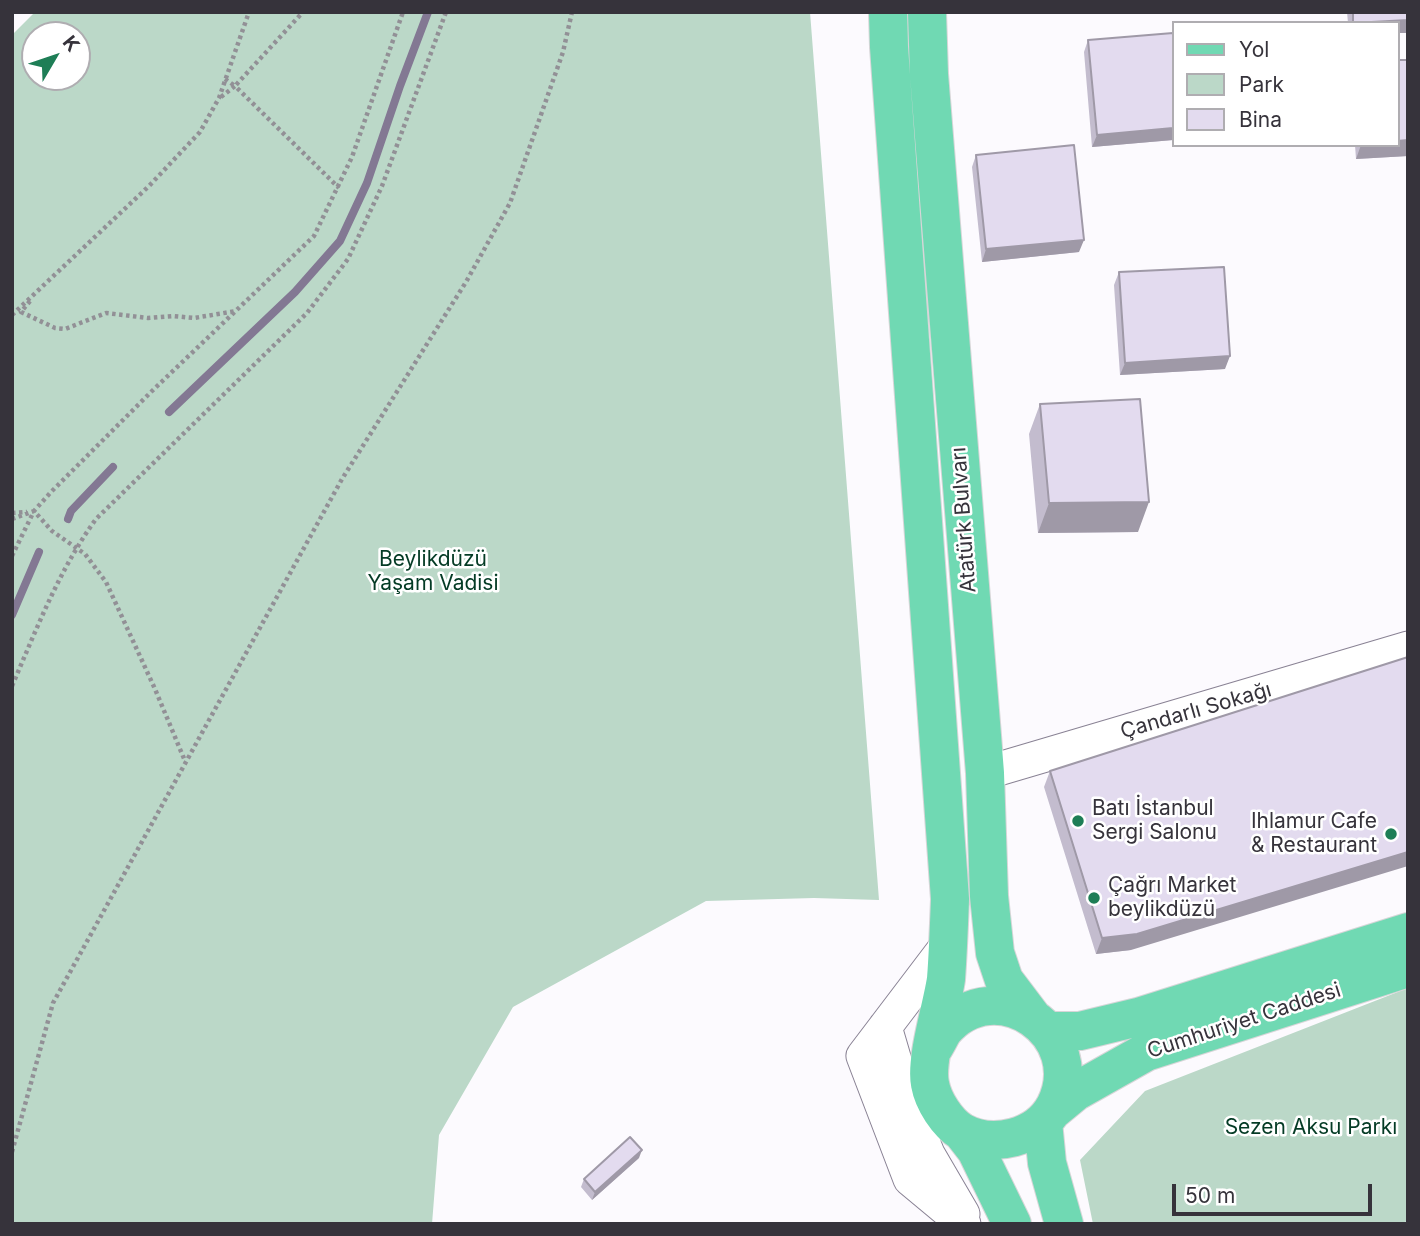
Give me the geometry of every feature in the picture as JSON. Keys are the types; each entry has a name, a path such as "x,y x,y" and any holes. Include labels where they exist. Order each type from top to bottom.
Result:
{"main road":[{"path":"888,12 888,47 950,899 946,979 929,1074 934,1099 976,1150 1007,1223"},
{"name":"Atatürk Bulvarı","path":"927,12 929,74 985,773 989,897 995,953 1004,980 1040,1024"},
{"name":"Cumhuriyet Caddesi","path":"1040,1024 1080,1031 1138,1017 1408,932"},
{"name":"Cumhuriyet Caddesi","path":"1047,1116 1075,1092 1146,1052 1408,968"},
{"path":"933,1049 944,1030 960,1017 972,1011 997,1006 1021,1011 1040,1024 1057,1045 1062,1059 1063,1079 1059,1096 1047,1116 1013,1138 993,1140 962,1132"},
{"path":"1047,1116 1047,1163 1064,1224"}],"street":[{"name":"Çandarlı Sokağı","path":"985,773 1408,648"},
{"path":"948,944 863,1056 910,1179 964,1224"},
{"path":"885,1027 907,1102 929,1154 969,1224"}],"path":[{"path":"12,314 149,186 200,132 219,98 249,12"},
{"path":"219,98 235,86 303,12"},
{"path":"12,556 34,511 151,392 314,236 339,188 403,12"},
{"path":"12,686 74,548 96,519 307,313 348,259 382,186 446,12"},
{"path":"12,1153 53,1003 342,478 466,282 510,203 563,52 572,12"},
{"path":"225,79 339,188"},
{"path":"40,288 21,312 55,328 65,329 106,313 148,318 194,318 236,311"},
{"path":"34,511 52,531 85,554 106,582 185,761"},
{"path":"12,513 34,511"},
{"path":"12,519 34,511"}],"green space":[{"name":"Beylikdüzü Yaşam Vadisi","path":"35,12 810,12 879,900 814,898 706,901 513,1007 439,1135 432,1224 12,1224 12,35 21,26 21,91 91,91 91,21 26,21"},
{"name":"Sezen Aksu Parkı","path":"1408,988 1408,1221 1399,1224 1093,1224 1080,1160 1145,1091"}],"building":[{"path":"1353,12 1408,12 1408,20 1353,21"},
{"path":"1172,33 1172,128 1097,135 1088,40"},
{"path":"1399,60 1408,60 1408,140 1399,141"},
{"path":"1074,145 1084,240 986,249 976,155"},
{"path":"1224,267 1230,356 1125,363 1119,272"},
{"path":"1140,399 1149,502 1049,503 1040,404"},
{"path":"1408,657 1408,852 1137,934 1102,938 1050,771"},
{"path":"630,1137 642,1150 595,1192 584,1179"}],"waterway":[{"path":"169,412 295,292 340,241 367,183 428,12"},
{"path":"68,519 71,511 113,467"},
{"path":"12,615 39,552"}],"place":[{"name":"Batı İstanbul Sergi Salonu","path":"1078,821"},
{"name":"Ihlamur Cafe & Restaurant","path":"1391,834"},
{"name":"Çağrı Market beylikdüzü","path":"1094,898"}]}
